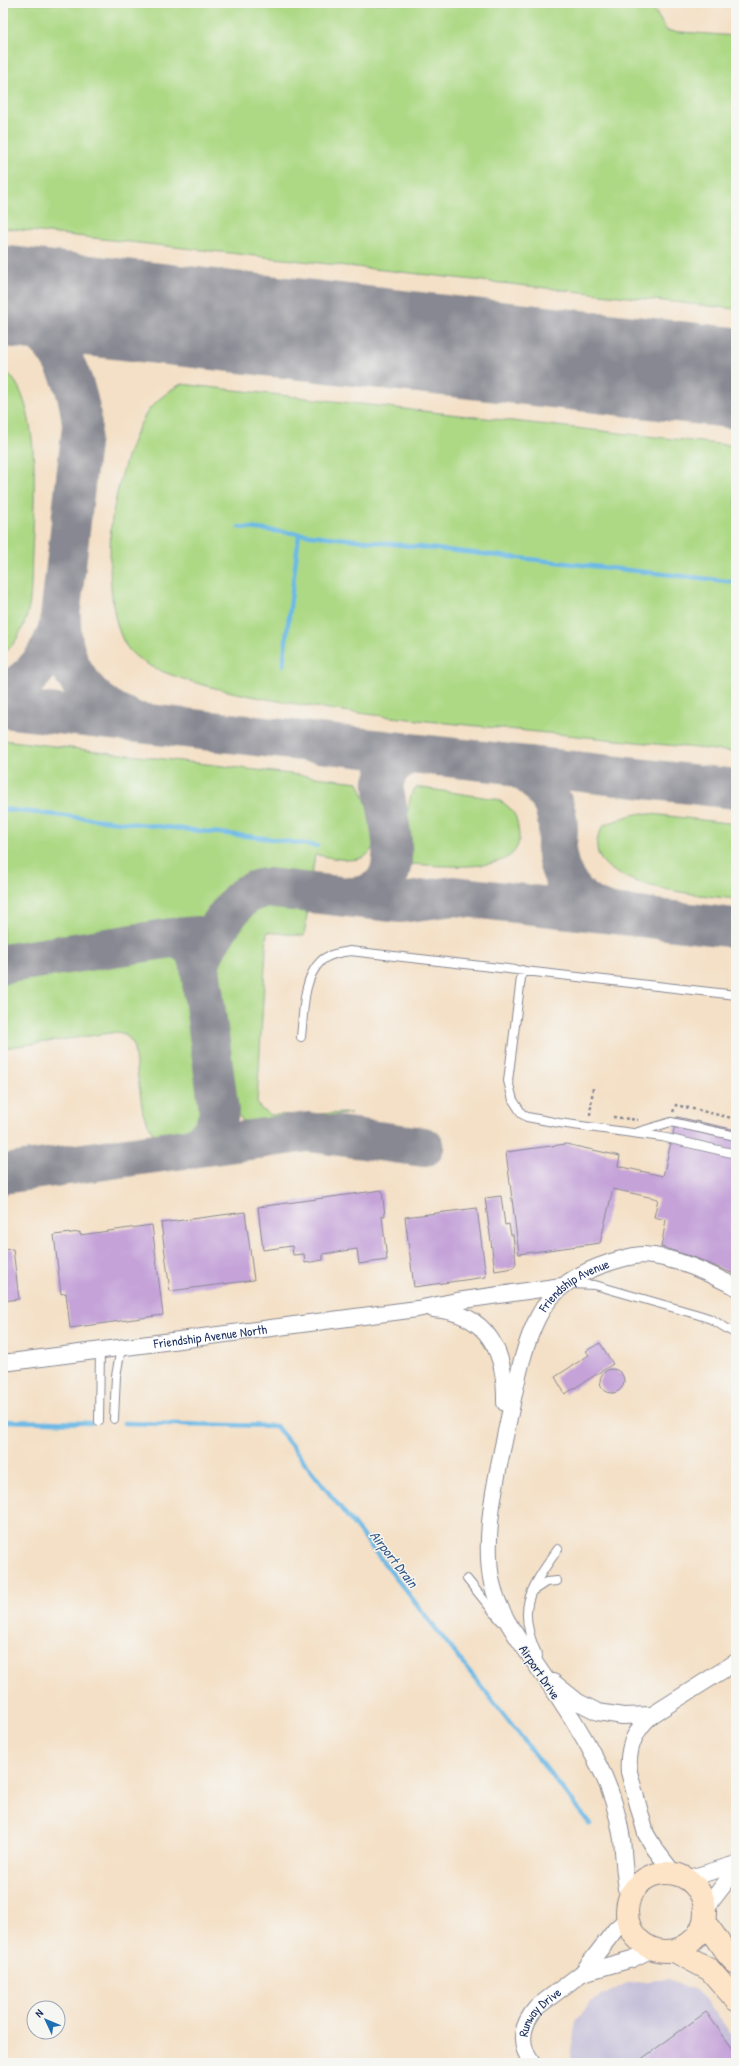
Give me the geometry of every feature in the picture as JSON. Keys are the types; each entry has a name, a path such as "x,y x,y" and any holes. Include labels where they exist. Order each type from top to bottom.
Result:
{"street":[{"name":"Friendship Avenue","path":"504,1440 520,1371 530,1337 543,1307 562,1286 600,1265 628,1257 643,1255 668,1260 692,1268 736,1287"},
{"name":"Friendship Avenue North","path":"3,1363 417,1309 457,1301 562,1286"},
{"name":"Friendship Avenue North","path":"417,1309 435,1309 461,1315 485,1330 492,1339 498,1349 506,1381 504,1440"},
{"name":"Airport Drive","path":"504,1440 489,1529 488,1552 492,1583 504,1618 542,1672 588,1747 610,1789 618,1817 626,1885 629,1898"},
{"path":"736,1661 652,1715 637,1730 632,1743 628,1762 629,1772 646,1834 655,1849 681,1876 696,1886 705,1915 712,1930 722,1949 736,1963"},
{"path":"542,1672 578,1702 598,1712 623,1716 652,1715"},
{"path":"736,1864 681,1876 664,1873 648,1878 635,1888 629,1898 627,1920 632,1932 640,1942 652,1949 663,1952 674,1951 684,1947 693,1941 700,1932 705,1915 736,1869"},
{"name":"Runway Drive","path":"532,2063 524,2050 522,2038 523,2029 527,2020 537,2007 582,1973 615,1930 627,1920"},
{"name":"Runway Drive","path":"582,1973 632,1959 652,1949"},
{"path":"674,1951 710,1970 736,2000"}],"lane":[{"path":"301,1037 305,996 312,972 322,960 333,955 350,951 736,995"},
{"path":"522,970 508,1081 513,1100 527,1117 559,1123 662,1137 736,1154"},
{"path":"635,1133 671,1122 736,1136"},
{"path":"562,1286 583,1283 595,1285 679,1308 711,1319 736,1334"},
{"path":"114,1419 116,1376 121,1348"},
{"path":"99,1420 100,1350"},
{"path":"542,1672 526,1625 531,1593 558,1549"},
{"path":"467,1579 521,1644"},
{"path":"531,1593 536,1586 546,1582 557,1581"}],"path":[{"path":"593,1087 589,1115 596,1115"},
{"path":"672,1116 676,1105 736,1119"},
{"path":"612,1117 642,1121"}],"shaded area":[{"path":"668,1979 694,1989 707,2001 736,2041 736,2063 571,2063 570,2057 576,2021 591,2002 627,1983"}],"green space":[{"path":"3,3 650,3 667,31 736,36 736,309 3,228"},
{"path":"3,369 17,384 27,412 33,452 34,494 29,607 26,620 17,639 3,654"},
{"path":"181,384 736,446 736,752 374,715 313,707 199,684 156,669 130,651 117,626 110,574 111,527 120,481 131,446 138,430 152,406"},
{"path":"3,740 358,782 373,825 374,837 372,847 367,855 353,860 315,855 311,881 273,877 260,877 249,880 239,885 229,894 206,924 3,954"},
{"path":"416,787 501,801 512,810 516,818 519,835 517,847 510,856 485,865 452,866 410,864 407,824 409,803"},
{"path":"643,813 736,824 736,899 669,890 642,883 619,874 603,862 597,846 604,825 631,815"},
{"path":"269,904 308,907 304,936 267,932 257,1103 261,1109 271,1115 351,1113 258,1127 253,1126 241,1119 235,1112 231,1103 212,976 214,965 224,942 239,922 259,908"},
{"path":"160,951 178,956 185,964 206,1107 201,1125 196,1131 183,1137 157,1142 143,1113 133,1043 125,1034 117,1032 3,1048 3,974"}],"building":[{"path":"677,1117 736,1130 736,1275 696,1258 661,1247 666,1220 654,1217 658,1199 613,1189 600,1243 519,1254 506,1152 566,1144 620,1156 618,1166 663,1176"},
{"path":"382,1190 385,1216 382,1216 387,1260 359,1264 357,1249 323,1254 323,1260 305,1263 304,1254 293,1255 292,1246 263,1250 258,1207"},
{"path":"501,1196 505,1225 509,1224 511,1235 513,1235 516,1263 513,1268 495,1271 485,1198"},
{"path":"477,1208 486,1277 414,1287 405,1217"},
{"path":"245,1212 254,1280 170,1291 161,1223"},
{"path":"152,1225 163,1315 70,1328 66,1293 61,1294 54,1235 80,1232 80,1235"},
{"path":"13,1249 19,1299 3,1301 3,1250"},
{"path":"600,1343 613,1364 565,1394 555,1377 589,1355 586,1351"},
{"path":"612,1369 620,1373 624,1381 620,1389 612,1393 604,1389 600,1381 604,1373"},
{"path":"706,2012 736,2053 736,2063 636,2063"}],"waterway":[{"path":"239,527 736,582"},
{"path":"283,665 299,534"},
{"path":"3,809 264,838 317,846"},
{"name":"Airport Drain","path":"3,1421 91,1423"},
{"name":"Airport Drain","path":"124,1423 276,1426 590,1824"}],"taxiway":[{"path":"3,305 35,326 48,339 59,354 68,370 75,388 82,426 59,626 51,647 38,666 23,682 3,693"},
{"path":"61,618 65,651 78,680 100,703 129,719"},
{"path":"3,708 736,789"},
{"path":"352,897 370,893 382,885 389,874 392,861 392,846 384,782 388,771 395,763 404,757 416,754"},
{"path":"507,764 527,773 536,780 549,796 557,817 557,855 559,865 568,884 574,892 590,905 609,913"},
{"path":"200,965 211,940 236,904 250,893 267,888 401,903 454,896 736,928"},
{"path":"3,964 172,938 199,936"},
{"path":"172,938 185,942 192,948 199,960 219,1111 216,1124 210,1134 201,1143 190,1149"},
{"path":"3,1174 308,1132 424,1147"}],"runway":[{"path":"3,296 736,378"}]}
